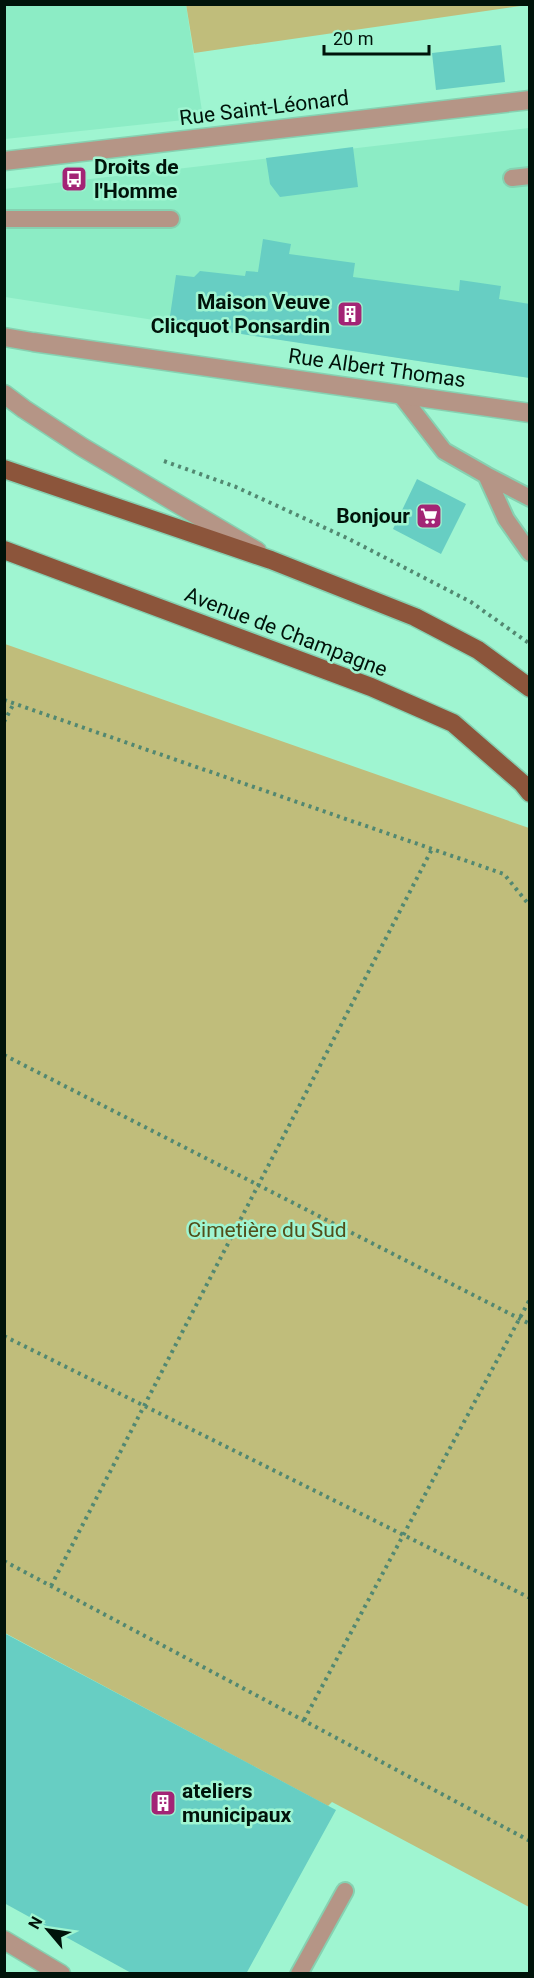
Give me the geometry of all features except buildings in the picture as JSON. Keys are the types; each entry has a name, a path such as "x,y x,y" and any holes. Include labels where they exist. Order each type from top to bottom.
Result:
{"main road":[{"path":"4,469 271,560 415,617 478,650 530,688"},
{"name":"Avenue de Champagne","path":"4,550 371,687 453,723 522,783 530,793"}],"street":[{"name":"Rue Saint-Léonard","path":"4,161 530,100"},
{"name":"Rue Albert Thomas","path":"4,337 530,413"},
{"path":"4,394 82,447 271,560"},
{"path":"4,1940 62,1974"}],"lane":[{"path":"512,178 530,176"},
{"path":"4,219 171,219"},
{"path":"400,394 444,451 530,498"},
{"path":"486,475 506,519 530,553"},
{"path":"299,1974 345,1891"}],"path":[{"path":"164,461 236,487 347,538 471,602 530,644"},
{"path":"4,700 504,874 530,906"},
{"path":"4,722 14,703"},
{"path":"51,1586 432,849"},
{"path":"4,1055 530,1324"},
{"path":"304,1720 530,1299"},
{"path":"4,1336 530,1598"},
{"path":"4,1561 530,1841"}],"shaded area":[{"path":"4,5 186,5 203,118 5,139"},
{"path":"529,128 529,378 5,297 4,189"}],"green space":[{"path":"186,4 528,4 528,5 194,53"},
{"name":"Cimetière du Sud","path":"5,644 529,828 529,1907 332,1802 328,1806 5,1633"}],"place":[{"name":"Droits de l'Homme","path":"74,179"},
{"name":"Maison Veuve Clicquot Ponsardin","path":"350,314"},
{"name":"Bonjour","path":"429,516"},
{"name":"ateliers municipaux","path":"163,1803"}]}
